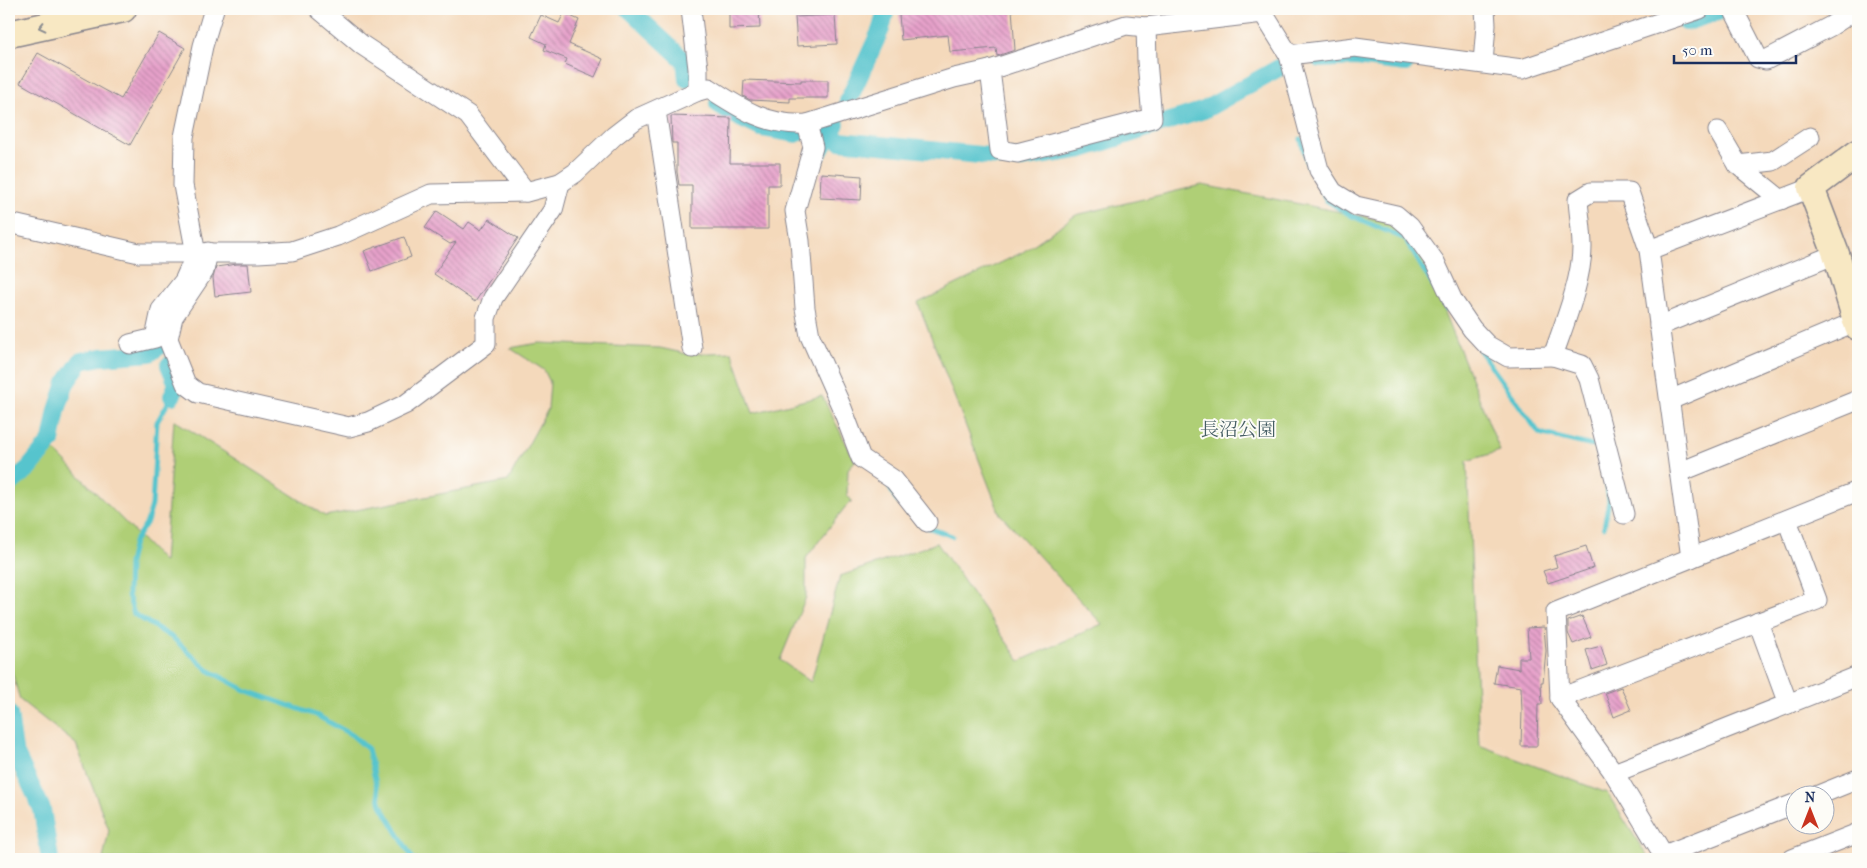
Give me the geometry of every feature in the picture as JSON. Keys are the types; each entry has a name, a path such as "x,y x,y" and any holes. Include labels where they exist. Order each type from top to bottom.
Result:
{"street":[{"path":"9,34 123,9"},
{"path":"214,9 203,46 184,136 183,185 202,253 204,271 172,317 168,339 186,384 198,393 349,427 368,422 406,404 486,344 486,318 493,298 553,210 560,183"},
{"path":"320,9 362,45 468,114 526,192"},
{"path":"691,9 698,69 698,91"},
{"path":"1483,64 1486,25 1485,9"},
{"path":"1289,55 1355,48 1522,69 1700,9"},
{"path":"1733,9 1758,58 1766,60 1831,26 1857,9"},
{"path":"9,223 139,253 258,253 292,251 338,236 431,194 526,192 560,183 575,173 614,136 636,119 698,91 709,88 746,112 763,119 792,125 807,124 954,78 990,70 1126,26 1146,27 1263,11 1289,55 1320,170 1333,192 1356,206 1396,215 1410,227 1435,262 1453,301 1487,345 1508,356 1553,356 1582,365 1589,378 1624,514"},
{"path":"990,70 1000,150 1017,153 1152,118 1146,27"},
{"path":"656,111 692,348"},
{"path":"807,124 813,147 796,211 805,308 810,336 838,409 861,458 894,480 927,522"},
{"path":"1718,131 1738,165 1781,200"},
{"path":"1738,165 1773,161 1810,137"},
{"path":"1649,250 1811,188 1858,153"},
{"path":"1670,400 1857,316 1811,188"},
{"path":"1553,356 1571,302 1582,248 1578,200 1591,192 1628,192 1649,250 1692,558"},
{"path":"130,344 155,338 162,310 202,253"},
{"path":"1659,326 1836,254"},
{"path":"1680,472 1858,400"},
{"path":"1784,808 1665,857 1614,772 1560,698 1556,612 1858,491"},
{"path":"1560,698 1817,600 1787,520"},
{"path":"1758,622 1788,704"},
{"path":"1614,772 1858,676"},
{"path":"1834,789 1858,779"},
{"path":"1792,859 1858,833"}],"green space":[{"name":"長沼公園","path":"1202,185 1382,220 1402,229 1422,254 1500,451 1467,461 1479,745 1607,793 1649,859 103,859 109,830 76,744 20,700 9,661 9,495 54,450 164,562 174,420 325,516 508,481 548,409 550,382 544,370 510,348 539,343 660,348 687,354 732,352 753,413 822,396 855,461 848,469 847,495 852,501 846,506 806,558 806,597 780,660 811,682 840,576 937,543 1020,661 1102,624 1000,514 918,303 1023,252 1076,215"}],"building":[{"path":"729,9 759,9 760,28 729,29"},
{"path":"947,9 1012,9 1015,50 997,56 996,48 950,52 948,35 901,40 899,14"},
{"path":"564,13 579,20 569,44 603,59 595,77 565,64 567,59 544,50 546,44 531,37 541,15 559,23"},
{"path":"835,15 837,44 797,46 795,17"},
{"path":"159,33 185,48 130,145 20,83 38,53 121,99"},
{"path":"744,80 801,82 801,80 828,80 828,98 790,98 790,102 750,100 743,96"},
{"path":"671,116 731,118 730,163 780,163 780,185 768,185 768,229 692,229 692,185 679,185 677,143 672,143"},
{"path":"821,173 862,176 861,200 820,198"},
{"path":"437,211 464,229 469,222 481,230 489,219 518,238 475,302 434,274 456,242 450,244 425,228"},
{"path":"404,237 411,257 372,271 364,251"},
{"path":"248,264 251,292 215,296 213,278 216,267"},
{"path":"1586,546 1593,568 1548,583 1543,571 1557,567 1554,556"},
{"path":"1582,616 1591,637 1573,644 1568,633 1568,621"},
{"path":"1544,627 1546,651 1543,682 1541,682 1542,704 1538,704 1537,746 1521,746 1521,687 1494,683 1497,665 1519,669 1519,658 1529,658 1527,628"},
{"path":"1601,646 1607,665 1592,670 1586,650"},
{"path":"1621,687 1631,710 1614,717 1605,693"}],"waterway":[{"path":"629,9 685,61 687,79"},
{"path":"848,101 881,29 886,9"},
{"path":"1686,22 1718,12 1721,9"},
{"path":"1320,59 1356,57 1406,63"},
{"path":"840,141 1020,159 1083,149 1204,110 1284,65"},
{"path":"718,104 740,118 761,128 796,134"},
{"path":"816,157 836,124"},
{"path":"1301,139 1310,169"},
{"path":"1320,187 1326,200 1352,216 1405,239 1447,309"},
{"path":"9,485 29,468 51,441 57,410 66,383 81,361 101,357 150,353 161,345"},
{"path":"1479,349 1539,433 1597,447 1602,465"},
{"path":"169,365 177,384 172,396"},
{"path":"172,396 157,422 152,505 147,522 134,542 129,563 128,595 134,614 173,638 208,670 245,690 316,715 352,735 368,749 381,805 413,859"},
{"path":"1604,527 1609,501 1606,481"},
{"path":"890,488 897,501 907,511"},
{"path":"927,527 952,536"},
{"path":"9,714 14,750 42,809 50,859"}]}
